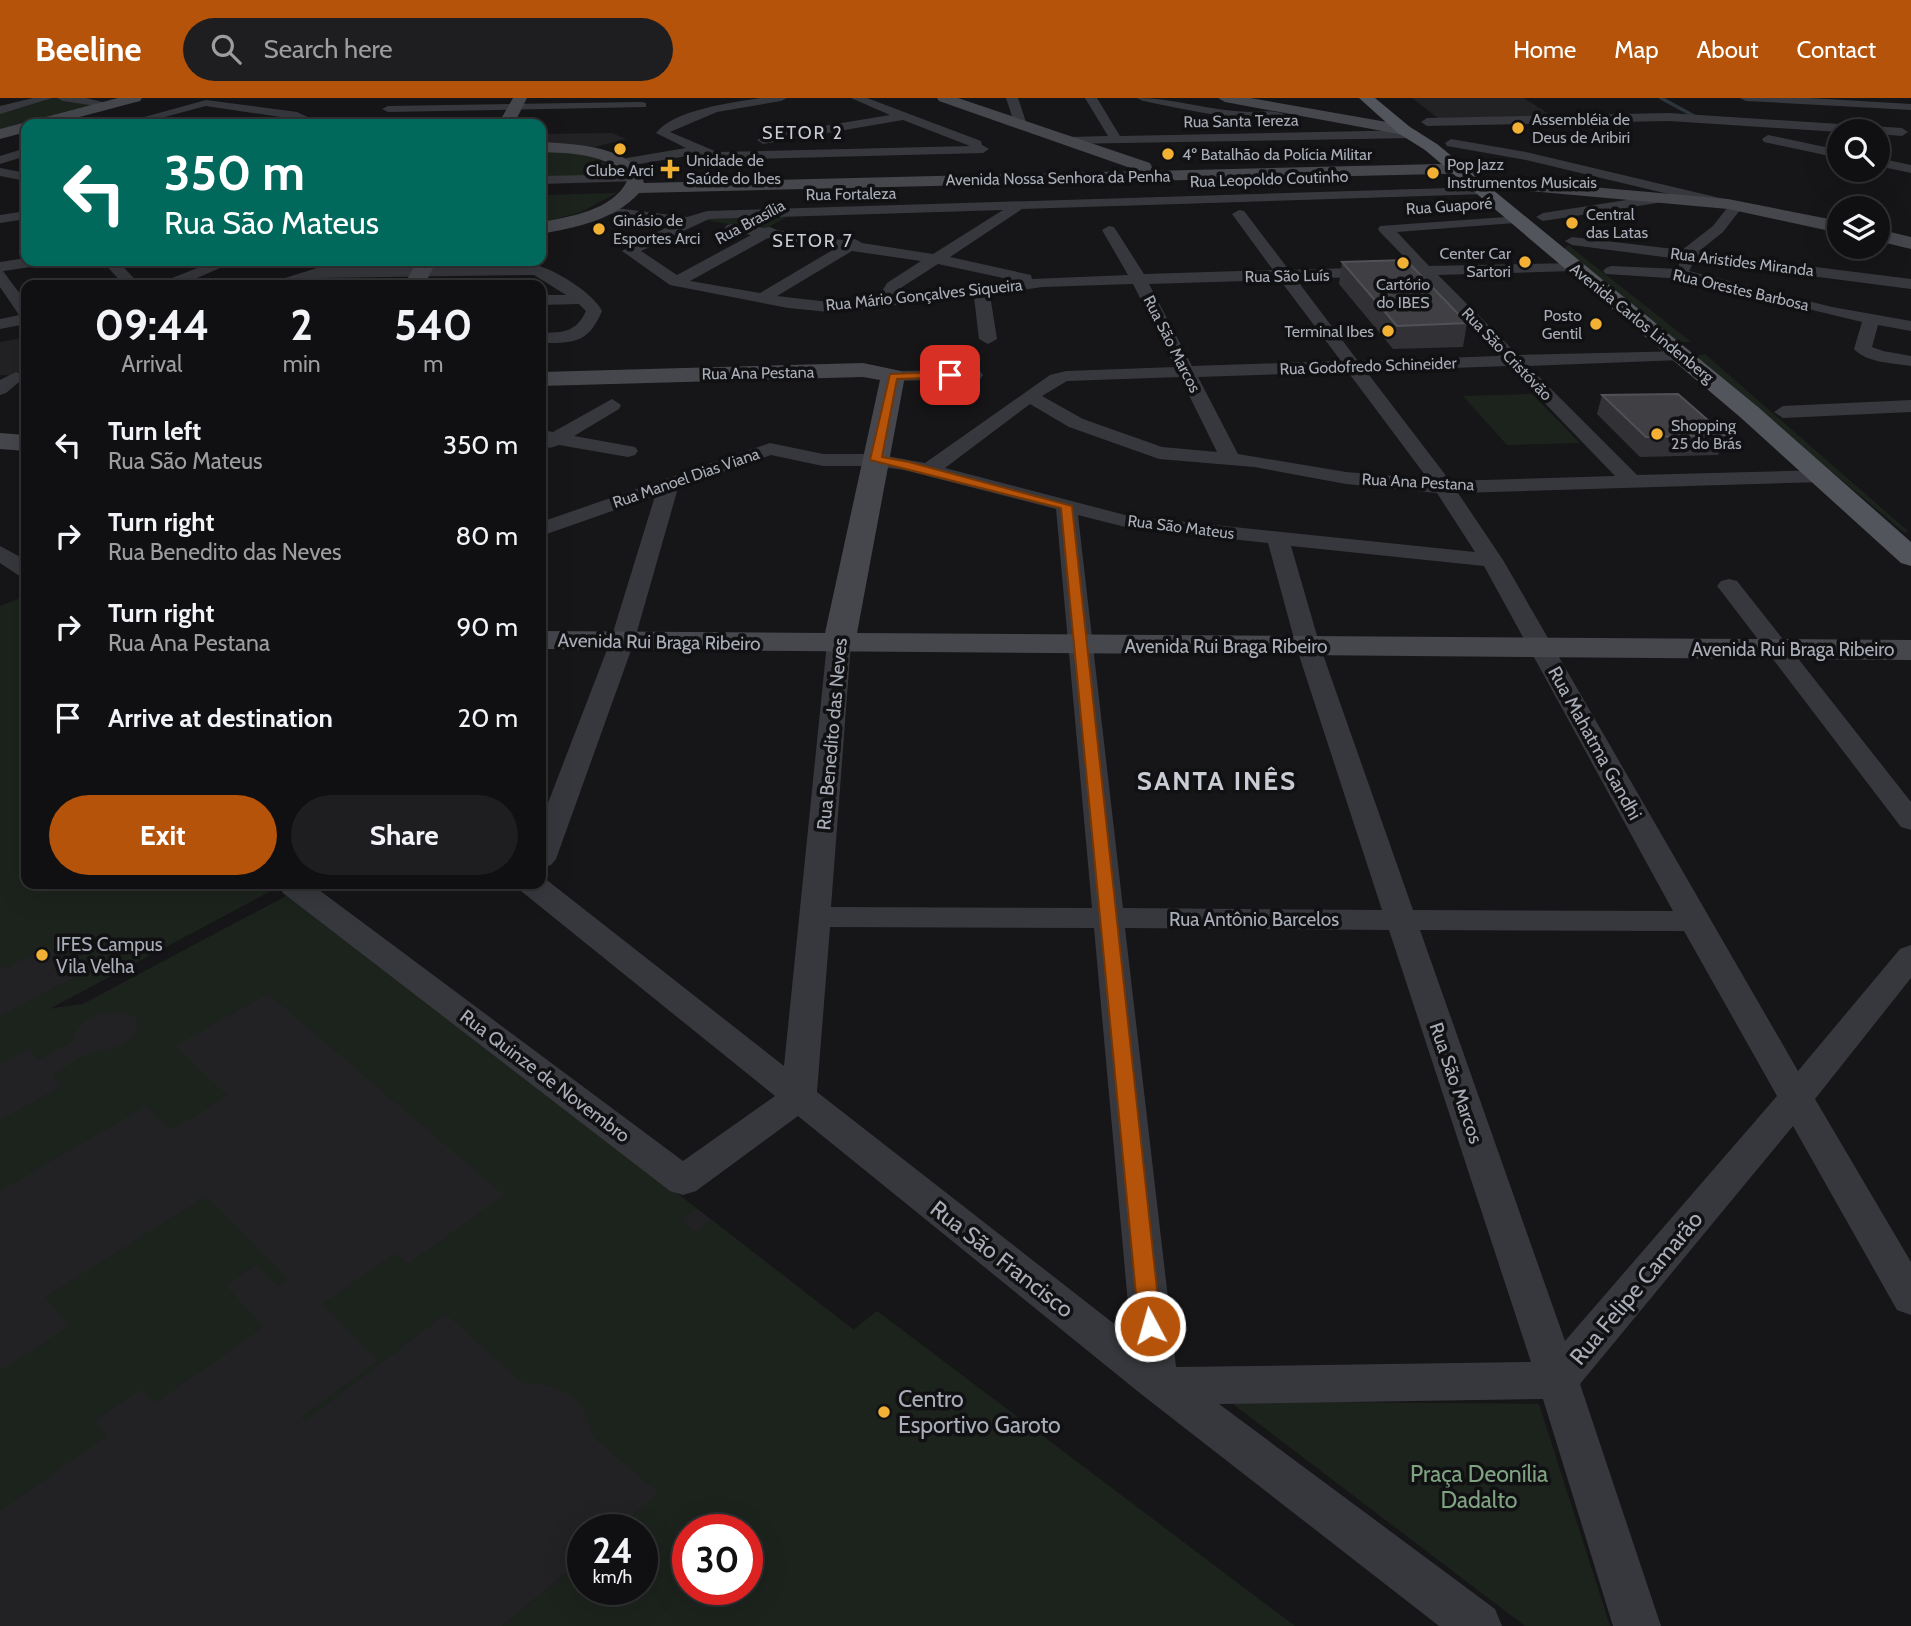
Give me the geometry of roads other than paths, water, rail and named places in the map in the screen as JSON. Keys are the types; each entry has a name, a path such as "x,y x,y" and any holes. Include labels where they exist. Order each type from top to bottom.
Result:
{"main road":[{"name":"Avenida Carlos Lindenberg","path":"1366,98 1415,129 1451,143 1640,295"},
{"name":"Avenida Carlos Lindenberg","path":"1411,110 1415,129 1481,191 1573,267 1783,412 1911,530"},
{"path":"1453,166 1469,171 1480,180 1501,184"},
{"path":"1552,250 1559,244 1572,241"},
{"name":"Avenida Carlos Lindenberg","path":"1690,349 1911,557"}],"street":[{"path":"0,110 46,98"},
{"path":"63,98 109,105"},
{"path":"55,119 135,98"},
{"path":"792,109 776,99 704,112 662,132 715,156 984,147 857,98"},
{"path":"944,98 1156,173"},
{"path":"1012,98 1021,125"},
{"path":"1091,98 1116,140"},
{"path":"1143,98 1241,116 1313,114"},
{"path":"1225,98 1415,129"},
{"path":"1746,98 1911,107"},
{"path":"1833,98 1908,129"},
{"path":"1787,100 1804,140"},
{"path":"387,104 647,101"},
{"path":"599,121 647,101"},
{"path":"508,119 517,102"},
{"path":"145,119 210,103 291,119"},
{"path":"1173,103 1196,128"},
{"path":"387,104 404,119"},
{"path":"1596,104 1612,113 1633,112 1621,104"},
{"path":"1683,104 1707,119 1782,142 1827,151"},
{"path":"1546,105 1569,119"},
{"path":"231,119 258,111"},
{"path":"704,112 730,123"},
{"path":"546,148 588,153 621,163 903,116"},
{"path":"814,118 900,151"},
{"name":"Rua Santa Tereza","path":"1068,141 1116,140 1196,128 1415,129 1569,119 1707,119"},
{"path":"1707,119 1800,126 1908,129"},
{"path":"0,134 21,128"},
{"path":"1890,132 1908,129"},
{"path":"755,133 805,154"},
{"path":"1782,142 1827,138"},
{"path":"1451,143 1526,156 1827,225"},
{"path":"0,160 21,154"},
{"path":"621,163 635,183"},
{"path":"1890,164 1911,167"},
{"name":"Avenida Nossa Senhora da Penha","path":"635,183 971,178 1478,165"},
{"path":"0,172 21,176"},
{"path":"546,180 635,183"},
{"path":"546,227 605,209 622,200 635,183"},
{"path":"1501,184 1732,205"},
{"name":"Rua Leopoldo Coutinho","path":"1016,207 1185,199 1481,191"},
{"path":"1543,217 1665,198"},
{"path":"1684,274 1688,254 1718,229 1732,205"},
{"path":"893,301 889,293 893,286 1016,207"},
{"name":"Rua Fortaleza","path":"687,222 706,215 1016,207"},
{"path":"605,209 937,259 1042,282"},
{"path":"763,298 912,209"},
{"name":"Rua Brasília","path":"676,282 804,212"},
{"name":"Rua Mahatma Gandhi","path":"1239,214 1444,487 1492,560 1694,921 1911,1298"},
{"path":"0,219 21,216"},
{"name":"Rua Guaporé","path":"1385,229 1515,219"},
{"name":"Rua Mário Gonçalves Siqueira","path":"687,222 631,251 676,282 818,307 893,301 1042,282"},
{"name":"Rua São Cristóvão","path":"1385,229 1630,480"},
{"name":"Rua São Marcos","path":"1109,230 1138,278 1231,459"},
{"path":"1890,238 1911,243"},
{"name":"Rua Aristides Miranda","path":"1572,241 1911,284"},
{"path":"0,267 21,264"},
{"path":"115,266 127,280"},
{"path":"180,280 216,266"},
{"name":"Rua São Luís","path":"1042,282 1573,267"},
{"path":"294,280 317,273 528,269 549,275 591,304 594,311 586,330 569,336 546,338"},
{"name":"Rua Orestes Barbosa","path":"1611,271 1684,274 1871,320 1911,326"},
{"path":"0,275 21,308"},
{"path":"981,291 988,339"},
{"path":"546,300 582,299"},
{"path":"0,324 21,318"},
{"path":"1871,320 1863,349 1880,356 1911,361"},
{"name":"Rua Godofredo Schineider","path":"1029,396 1056,379 1076,375 1515,362 1690,349"},
{"name":"Rua Ana Pestana","path":"546,379 863,370 893,376 974,375"},
{"name":"Rua Benedito das Neves","path":"799,1097 839,643 893,376"},
{"path":"0,389 16,377"},
{"path":"929,470 1029,396"},
{"name":"Rua Ana Pestana","path":"1029,396 1076,423 1141,449 1171,456 1231,459 1356,480 1444,487 1822,476"},
{"path":"546,441 612,404"},
{"path":"1783,412 1911,406"},
{"path":"0,441 21,443"},
{"path":"546,441 628,451"},
{"name":"Rua Manoel Dias Viana","path":"546,527 770,449 823,460 876,460"},
{"name":"Rua São Mateus","path":"876,460 929,470 1154,526 1492,560"},
{"path":"546,846 622,642 669,484"},
{"path":"1066,506 1107,918 1159,1383"},
{"name":"Rua São Marcos","path":"1278,539 1308,646 1558,1380 1637,1626"},
{"path":"0,553 21,567"},
{"path":"1729,586 1911,821"},
{"name":"Avenida Rui Braga Ribeiro","path":"546,640 1911,650"},
{"name":"Rua Quinze de Novembro","path":"298,889 683,1181 799,1097"},
{"name":"Rua São Francisco","path":"538,889 1159,1383 1478,1626"},
{"name":"Rua Antônio Barcelos","path":"815,917 1694,921"},
{"name":"Rua Felipe Camarão","path":"1159,1383 1558,1380 1796,1098 1911,956"}],"waterway":[{"path":"1661,98 1696,117"}],"place":[{"name":"Assembléia de Deus de Aribiri","path":"1518,128"},
{"name":"Clube Arci","path":"620,149"},
{"name":"4º Batalhão da Polícia Militar","path":"1168,154"},
{"name":"Unidade de Saúde do Ibes","path":"670,169"},
{"name":"Pop Jazz Instrumentos Musicais","path":"1433,173"},
{"name":"Central das Latas","path":"1572,223"},
{"name":"Ginásio de Esportes Arci","path":"599,229"},
{"name":"Center Car Sartori","path":"1525,262"},
{"name":"Cartório do IBES","path":"1403,263"},
{"name":"Posto Gentil","path":"1596,324"},
{"name":"Terminal Ibes","path":"1388,331"},
{"name":"Shopping 25 do Brás","path":"1657,434"},
{"name":"IFES Campus Vila Velha","path":"42,955"},
{"name":"Centro Esportivo Garoto","path":"884,1412"}],"district":[{"name":"SETOR 2","path":"803,133"},
{"name":"SETOR 7","path":"813,241"},
{"name":"SANTA INÊS","path":"1217,781"}],"park label":[{"name":"Praça Deonília Dadalto","path":"1479,1487"}]}
